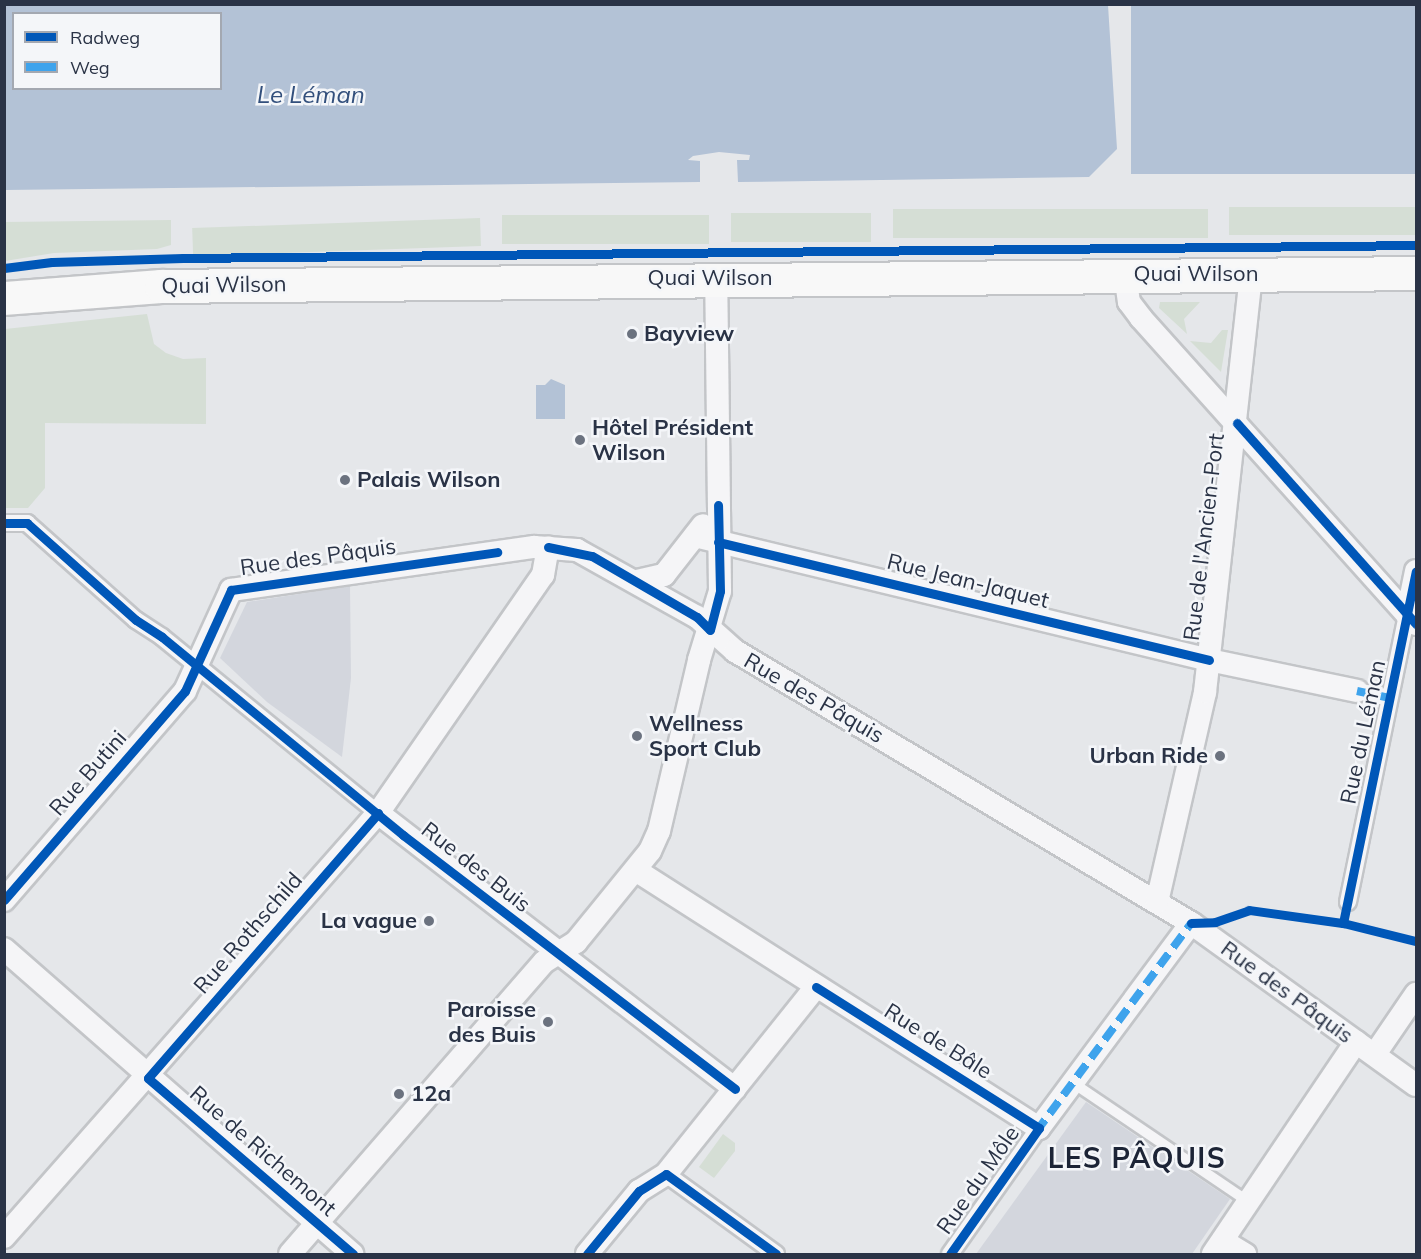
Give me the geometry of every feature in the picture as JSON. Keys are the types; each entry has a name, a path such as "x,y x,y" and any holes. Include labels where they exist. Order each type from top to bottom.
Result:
{"main road":[{"name":"Quai Wilson","path":"4,298 132,286 716,278 1416,273"}],"street":[{"path":"1125,274 1129,302 1141,318 1412,619"},
{"name":"Rue de l'Ancien-Port","path":"1157,902 1209,660 1237,423 1251,274"},
{"path":"290,1254 544,962 576,942 637,871 659,831 699,660 720,591 716,278"},
{"path":"637,581 664,575 718,505"},
{"name":"Rue des Buis","path":"4,523 27,523 198,669 378,813 539,941 560,952 735,1089"},
{"name":"Rue Jean-Jaquet","path":"695,536 1209,660 1389,698"},
{"name":"Rue des Pâquis","path":"198,669 204,643 231,590 497,552 548,547 592,556 697,617 735,651 1191,923 1416,1085"},
{"name":"Rue Rothschild","path":"4,1237 148,1078 378,813 543,575 548,547"},
{"name":"Rue du Léman","path":"1348,902 1389,698 1412,619 1416,571"},
{"name":"Rue Butini","path":"4,900 185,691 198,669"},
{"name":"Rue de Bâle","path":"637,871 1039,1128"},
{"name":"Rue du Môle","path":"950,1254 1039,1128 1191,923"},
{"name":"Rue de Richemont","path":"4,949 148,1078 353,1254"},
{"path":"586,1254 639,1191 666,1174 816,987"},
{"path":"1375,1054 1416,994"},
{"path":"1245,1254 1218,1248 1356,1042"},
{"path":"666,1174 776,1254"}],"lane":[{"path":"1072,1083 1249,1202"}],"shaded area":[{"path":"1229,207 1416,207 1416,235 1229,235"},
{"path":"893,209 1208,209 1208,238 893,238"},
{"path":"731,213 871,213 871,242 731,242"},
{"path":"502,215 709,215 709,244 502,244"},
{"path":"480,218 481,246 193,256 192,228"},
{"path":"171,220 171,245 157,249 54,253 5,261 5,222"},
{"path":"1160,302 1200,302 1184,319 1187,334 1159,308"},
{"path":"147,314 154,344 166,353 183,359 206,358 206,424 45,423 45,488 28,508 5,508 5,329"},
{"path":"1222,330 1228,330 1221,372 1190,341 1211,343"},
{"path":"350,586 351,678 342,757 267,702 220,658 247,602"},
{"path":"1086,1102 1230,1199 1192,1254 976,1254"},
{"path":"723,1134 735,1143 735,1151 714,1178 699,1167"}],"water":[{"name":"Le Léman","path":"4,5 1108,5 1117,149 1089,177 738,182 737,160 749,160 750,155 719,152 693,156 688,160 700,161 700,182 5,190"},
{"path":"1131,5 1416,5 1416,174 1131,174"},
{"path":"551,379 565,385 565,419 536,419 536,385 545,385"}],"marked path":[{"path":"1357,691 1389,698"},
{"path":"1036,1132 1191,923"}],"cycle path":[{"path":"4,268 52,262 183,258 1416,245"},
{"path":"1237,423 1416,624"},
{"path":"548,547 592,556 697,617 710,630 720,591 718,505"},
{"path":"4,523 27,523 136,620 162,637 403,835 735,1089"},
{"path":"718,542 1209,660"},
{"path":"4,900 185,691 231,590 497,552"},
{"path":"1191,923 1215,922 1249,910 1343,923 1416,571"},
{"path":"353,1254 148,1078 378,813"},
{"path":"1343,923 1416,941"},
{"path":"816,987 1039,1128 950,1254"},
{"path":"587,1254 639,1191 666,1174 776,1254"}],"place":[{"name":"Bayview","path":"632,334"},
{"name":"Hôtel Président Wilson","path":"580,440"},
{"name":"Palais Wilson","path":"345,480"},
{"name":"Wellness Sport Club","path":"637,736"},
{"name":"Urban Ride","path":"1220,756"},
{"name":"La vague","path":"429,921"},
{"name":"Paroisse des Buis","path":"548,1022"},
{"name":"12a","path":"399,1094"}],"district":[{"name":"LES PÂQUIS","path":"1137,1158"}]}
